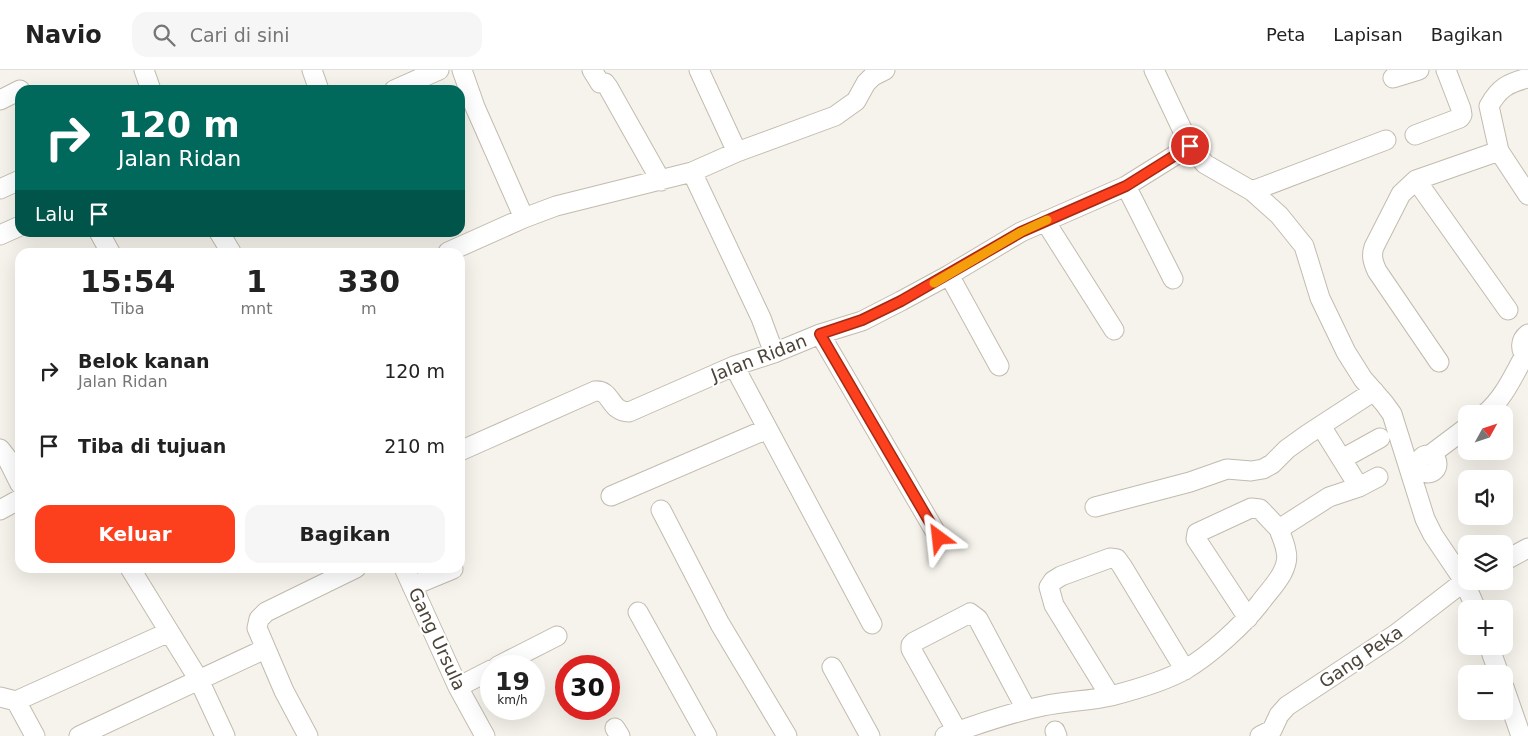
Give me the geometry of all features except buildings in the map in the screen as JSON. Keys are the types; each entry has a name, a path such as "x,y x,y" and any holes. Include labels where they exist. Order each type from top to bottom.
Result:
{"street":[{"path":"144,70 149,85"},
{"path":"312,70 317,85"},
{"path":"405,85 439,70"},
{"path":"462,70 475,107 524,218"},
{"path":"592,70 600,83 605,83 608,87 661,181"},
{"path":"699,70 737,152"},
{"path":"457,248 524,218 573,201 692,172 737,152 835,116 856,101 866,83 873,76 885,70"},
{"path":"1154,70 1190,146 1205,164 1252,191 1279,215 1304,246 1320,298 1346,352 1363,379 1392,414 1397,427 1424,463 1425,519 1458,571"},
{"path":"1393,78 1419,70"},
{"path":"1415,134 1460,118 1462,114 1446,70"},
{"path":"1528,78 1514,82 1496,93 1489,106 1499,151 1528,195"},
{"path":"0,100 15,92"},
{"path":"1252,191 1386,140"},
{"name":"Jalan Ridan","path":"465,449 595,391 600,390 604,392 618,410 629,412 734,366 862,320 949,275 1021,232 1126,186 1190,146"},
{"path":"1440,362 1383,280 1372,258 1372,253 1401,194 1416,180 1499,151"},
{"path":"692,172 761,318 774,353"},
{"path":"1416,180 1508,310"},
{"path":"0,189 15,182"},
{"path":"1126,186 1173,279"},
{"path":"1045,221 1114,330"},
{"path":"0,235 15,228"},
{"path":"102,237 108,248"},
{"path":"223,237 229,248"},
{"path":"949,275 1000,366"},
{"path":"820,334 939,538"},
{"path":"1506,405 1527,361 1521,344 1528,334"},
{"path":"734,366 872,624"},
{"path":"1095,507 1190,482 1226,469 1251,471 1263,469 1272,464 1287,449 1308,434 1374,390"},
{"path":"1496,405 1511,393"},
{"path":"611,496 767,428"},
{"path":"1326,434 1359,487"},
{"path":"1424,463 1458,435"},
{"path":"1342,459 1380,438"},
{"path":"1424,463 1458,446"},
{"path":"0,449 15,474"},
{"path":"1279,529 1329,497 1359,487 1378,477"},
{"path":"0,510 15,502"},
{"path":"1026,710 978,619 970,613 914,642 910,647 951,734 978,723 1026,710 1046,705 1110,696 1169,678 1200,661 1248,618 1286,566 1287,552 1279,529 1260,509 1251,508 1198,532 1196,539 1248,618"},
{"path":"661,510 720,624 787,736"},
{"path":"1513,556 1528,548"},
{"path":"1110,696 1054,605 1049,587 1061,576 1110,558 1117,560 1122,566 1185,670"},
{"path":"133,573 199,680 226,736"},
{"path":"308,736 284,691 265,649 257,628 259,619 266,612 346,573"},
{"name":"Gang Ursula","path":"406,573 458,687 485,736"},
{"path":"412,586 443,573"},
{"name":"Gang Peka","path":"1260,736 1272,730 1279,715 1287,706 1396,634 1458,586"},
{"path":"638,612 707,736"},
{"path":"34,736 8,699 169,632"},
{"path":"520,655 557,636"},
{"path":"79,736 265,649"},
{"path":"832,667 870,736"},
{"path":"458,687 480,676"},
{"path":"1513,713 1521,736"}],"slow traffic":[{"path":"934,283 1021,232 1047,220"}],"route":[{"path":"939,538 820,334 862,320 901,301 1021,232 1126,186 1190,146"}]}
